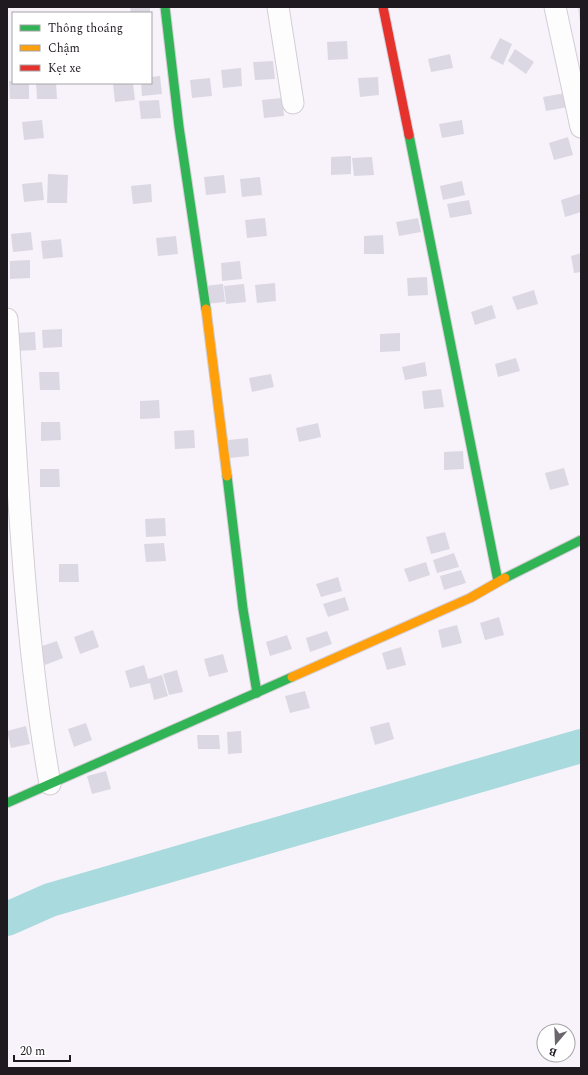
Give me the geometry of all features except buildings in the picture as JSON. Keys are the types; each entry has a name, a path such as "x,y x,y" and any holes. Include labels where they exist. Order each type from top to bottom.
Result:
{"street":[{"path":"165,7 179,127 212,353 243,609 257,693"},
{"path":"278,7 293,103"},
{"path":"383,7 498,581"},
{"path":"555,7 581,127"},
{"path":"7,319 26,598 34,683 50,784"},
{"path":"7,802 470,598 498,581 581,540"}],"waterway":[{"path":"7,919 50,900 581,746"}],"traffic: fast":[{"path":"165,7 179,127 206,309"},
{"path":"409,135 498,581"},
{"path":"227,476 243,609 257,693"},
{"path":"505,578 581,540"},
{"path":"7,803 292,677"}],"traffic: slow":[{"path":"206,309 227,476"},
{"path":"292,677 470,598 505,578"}],"traffic: jam":[{"path":"383,7 409,135"}]}
